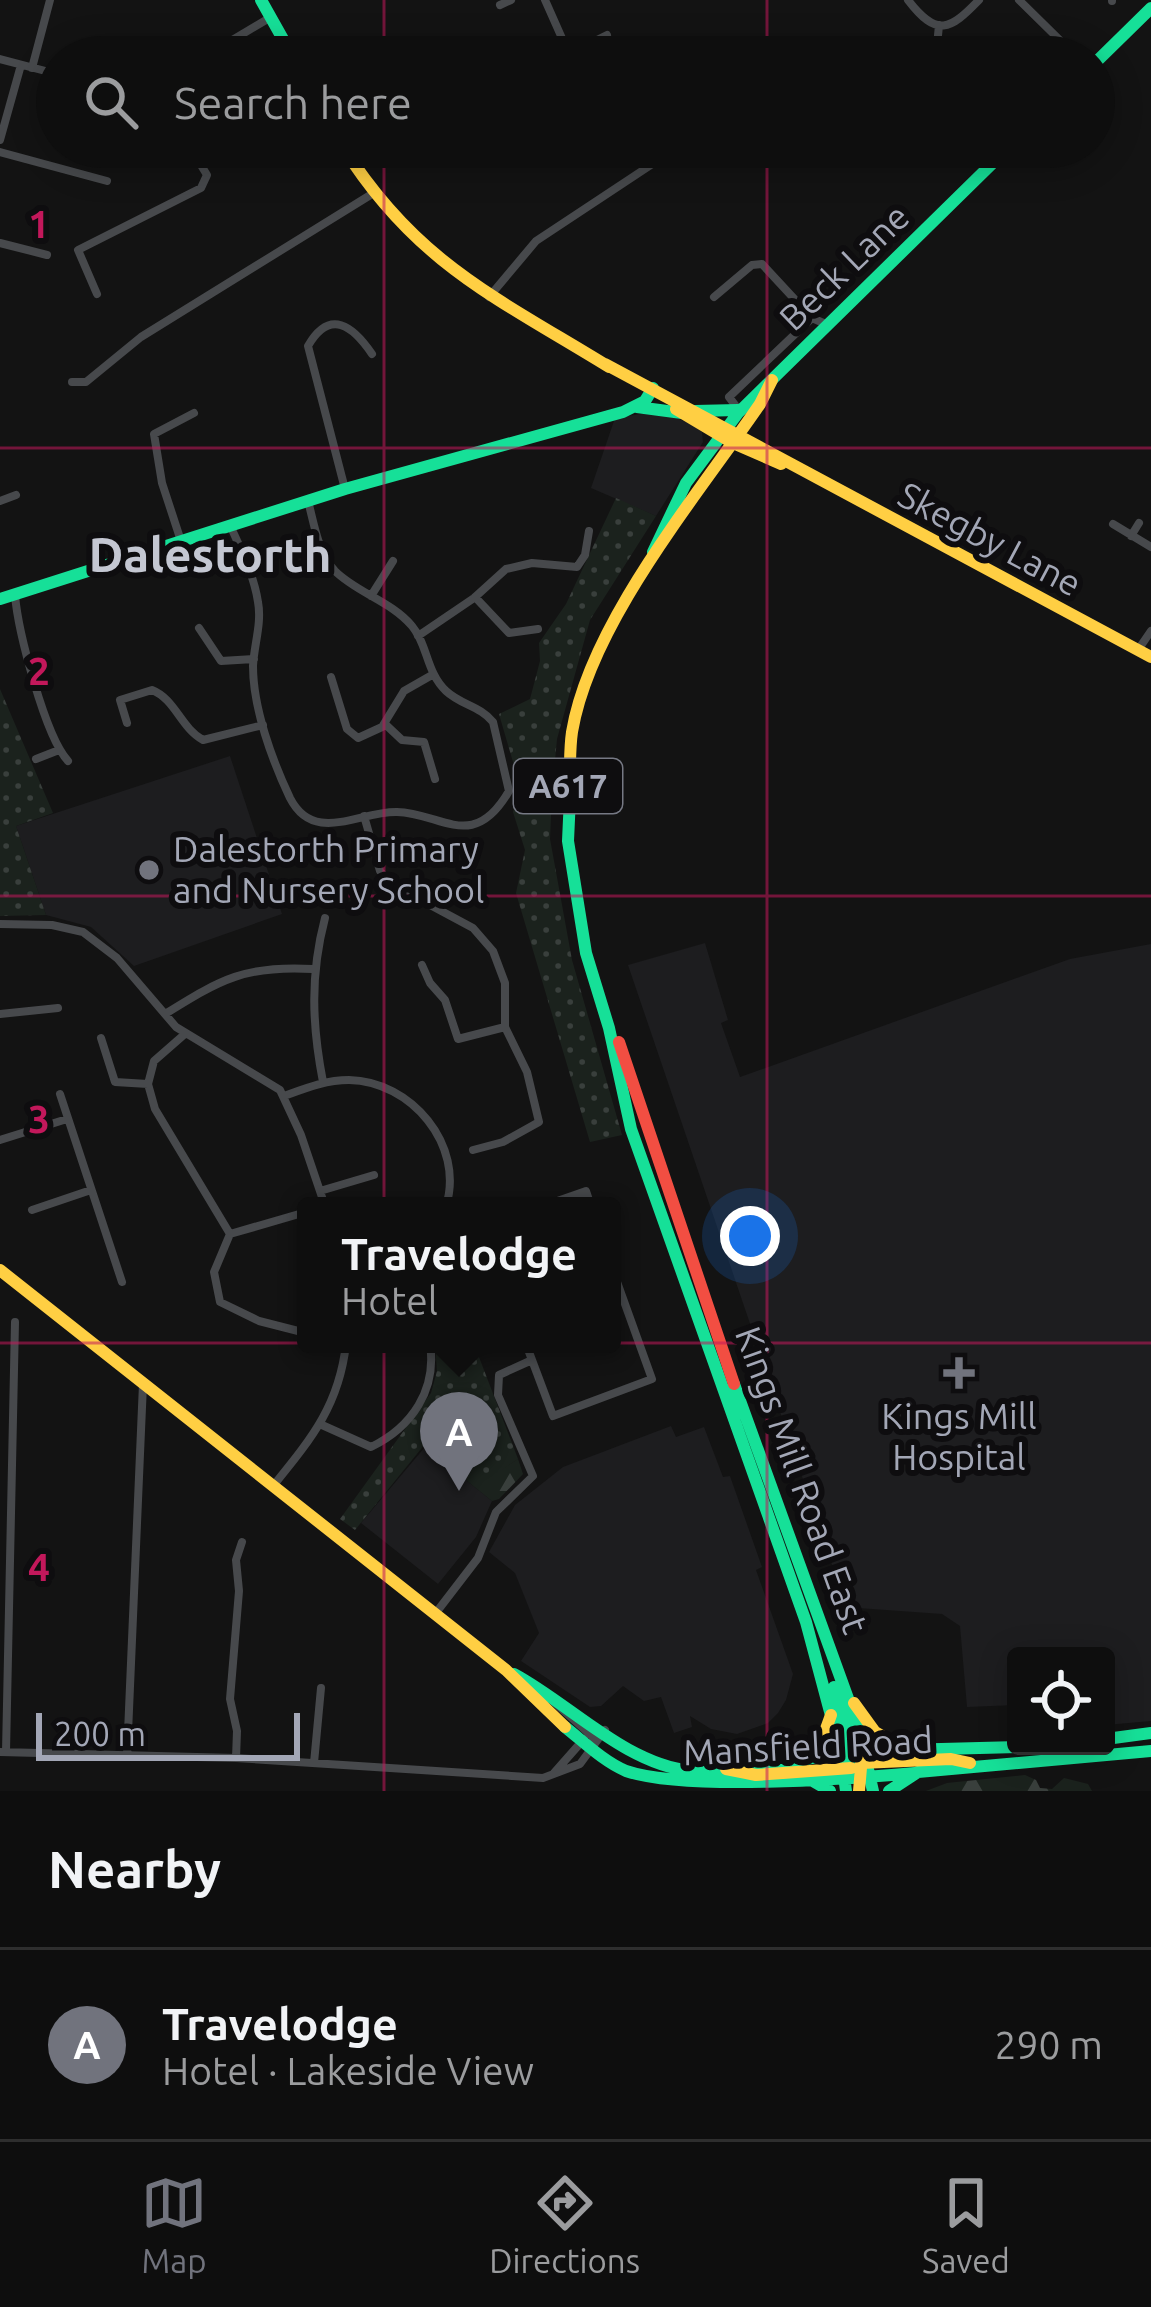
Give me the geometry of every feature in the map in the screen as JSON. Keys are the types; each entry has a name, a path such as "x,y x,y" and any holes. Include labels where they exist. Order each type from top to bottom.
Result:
{"main road":[{"path":"261,0 281,36"},
{"path":"1115,43 1151,8"},
{"path":"354,168 408,234 488,298 729,435"},
{"name":"Beck Lane","path":"729,435 738,410 988,168"},
{"name":"Beck Lane","path":"729,435 772,380"},
{"path":"637,407 651,391"},
{"path":"0,599 308,501 637,407 738,410"},
{"name":"Skegby Lane","path":"729,435 1144,653"},
{"name":"Kings Mill Road East","path":"729,435 667,543 652,557 620,608 588,676 572,734 569,769 573,881 631,1129 688,1300 764,1498 806,1622 830,1715 856,1770"},
{"name":"Kings Mill Road East","path":"609,1028 622,1048 730,1372 822,1623 844,1690 856,1770"},
{"name":"Mansfield Road","path":"0,1270 506,1670 593,1735 662,1765 688,1772 801,1758 856,1770 918,1772 1151,1750"},
{"path":"822,1623 822,1650 856,1770"},
{"name":"Mansfield Road","path":"506,1670 537,1685 643,1779 691,1788 813,1781 856,1770 902,1747 1007,1746"},
{"path":"844,1690 875,1732 902,1747"},
{"path":"801,1758 823,1737 830,1715"},
{"path":"1115,1738 1151,1733"},
{"path":"726,1768 756,1775 951,1759 987,1766"},
{"path":"889,1791 918,1772"},
{"path":"813,1781 830,1791"}],"street":[{"path":"40,36 50,0"},
{"path":"500,5 511,0"},
{"path":"545,0 558,36"},
{"path":"908,0 927,22 939,25 956,24 979,0"},
{"path":"1019,0 1056,36"},
{"path":"239,36 271,17"},
{"path":"938,36 939,25"},
{"path":"32,68 36,53"},
{"path":"0,59 36,69"},
{"path":"0,140 21,65"},
{"path":"0,152 36,162"},
{"path":"59,168 107,181"},
{"path":"97,294 78,250 201,188 207,175 203,168"},
{"path":"488,298 536,241 646,168"},
{"path":"72,382 86,382 141,337 372,194"},
{"path":"0,243 47,255"},
{"path":"714,297 752,265 762,264 812,318 829,325"},
{"path":"738,410 729,397 812,318"},
{"path":"345,490 308,346 321,329 339,324 354,331 372,354"},
{"path":"181,541 162,483 154,434 194,413"},
{"path":"0,501 16,495"},
{"path":"230,525 258,597 254,659 263,725 292,802 304,815 325,825 404,812 440,824 479,822 500,807 509,791 493,722 486,712 459,701 432,674 407,620 335,571 324,554 308,501"},
{"path":"1131,536 1139,523"},
{"path":"1113,524 1151,547"},
{"path":"418,636 506,569 521,563 577,568 589,531"},
{"path":"371,596 393,561"},
{"path":"15,593 18,624 58,750 68,761"},
{"path":"475,597 509,634 538,628"},
{"path":"200,628 220,661 254,659"},
{"path":"1144,653 1151,631"},
{"path":"331,676 349,734 368,736 385,724 404,692 432,674"},
{"path":"127,723 120,700 152,690 164,696 191,733 203,740 263,725"},
{"path":"385,724 402,740 424,742 435,779"},
{"path":"36,759 58,750"},
{"path":"364,816 380,871 391,884 461,920 485,938 504,974 505,1027 526,1072 539,1122 503,1142 473,1150"},
{"path":"323,1082 314,1035 313,969 325,918"},
{"path":"0,924 52,925 83,932 117,958 186,1033 270,1082 284,1096 322,1197"},
{"path":"422,964 445,1000 458,1039 505,1027"},
{"path":"165,1014 243,971 313,969"},
{"path":"0,1015 58,1008"},
{"path":"186,1033 154,1061 148,1084 161,1120 230,1234"},
{"path":"100,1039 116,1082 148,1084"},
{"path":"284,1096 323,1082 354,1080 385,1087 419,1109 440,1139 449,1167 447,1197"},
{"path":"60,1094 122,1282"},
{"path":"0,1140 68,1118"},
{"path":"320,1191 374,1175"},
{"path":"32,1210 91,1190"},
{"path":"230,1234 297,1215"},
{"path":"230,1234 214,1272 220,1302 260,1321 297,1331"},
{"path":"529,1353 553,1416 652,1379 621,1302"},
{"path":"15,1322 3,1752 236,1759 548,1778 580,1764 593,1735"},
{"path":"273,1486 322,1424 345,1353"},
{"path":"322,1424 371,1447 393,1436 423,1400 430,1381 430,1353"},
{"path":"435,1614 478,1558 496,1512 533,1476 498,1395 500,1375 532,1360"},
{"path":"127,1756 143,1384"},
{"path":"236,1759 237,1731 230,1699 239,1591 236,1559 242,1542"},
{"path":"314,1763 321,1688"}],"shaded area":[{"path":"660,411 693,425 702,432 703,442 656,516 591,488 615,418"},
{"name":"Dalestorth Primary and Nursery School","path":"230,756 282,914 134,966 91,927 46,915 16,826"},
{"name":"Kings Mill Hospital","path":"705,943 728,1020 721,1023 740,1077 1070,959 1151,944 1151,1721 1115,1724 1115,1647 1007,1647 1007,1705 967,1707 960,1626 942,1614 858,1608 843,1597 628,965"},
{"path":"671,1426 676,1437 704,1427 723,1477 730,1476 762,1567 756,1570 793,1674 778,1713 768,1723 737,1734 711,1729 690,1716 692,1727 674,1733 661,1697 644,1701 623,1686 601,1706 590,1707 521,1661 539,1633 515,1573 489,1552 515,1505 563,1467"},
{"path":"425,1447 492,1501 476,1537 438,1584 361,1523"}],"green space":[{"path":"616,498 656,516 590,620 557,739 550,839 572,960 622,1135 590,1142 516,893 525,850 513,812 520,786 499,714 530,699 540,661 539,643 566,604"},
{"path":"0,689 53,813 16,826 46,915 0,916"},
{"path":"436,1353 477,1353 518,1459 487,1480 461,1451 434,1441 425,1444 355,1530 340,1519 431,1393"},
{"path":"435,1441 479,1463 487,1479 518,1459 523,1474 492,1501 425,1447"},
{"path":"1025,1775 1040,1788 1052,1789 1064,1778 1088,1784 1092,1791 926,1791 947,1783"}],"traffic: fast":[{"path":"261,0 281,36"},
{"path":"1115,43 1151,8"},
{"path":"653,552 686,483 738,413 988,168"},
{"path":"0,599 345,489 623,412 645,401 653,388"},
{"path":"637,407 682,413"},
{"path":"695,411 738,410"},
{"path":"570,797 568,841 586,953 609,1028 631,1129 806,1622 841,1753 846,1791"},
{"path":"734,1384 858,1726 873,1791"},
{"path":"514,1674 621,1745 667,1766 730,1772 846,1752"},
{"path":"834,1687 853,1752 847,1775"},
{"path":"565,1727 618,1767 653,1777 768,1782 915,1773"},
{"path":"1115,1738 1151,1733"},
{"path":"864,1751 1007,1747"},
{"path":"889,1791 918,1772 1151,1751"},
{"path":"813,1781 830,1791"}],"traffic: slow":[{"path":"358,168 400,221 461,275 609,367"},
{"path":"605,364 1151,657"},
{"path":"570,797 572,732 600,648 649,562 772,380"},
{"path":"676,409 733,443 781,464"},
{"path":"0,1270 506,1670 565,1727"},
{"path":"854,1703 875,1732 897,1745"},
{"path":"801,1758 823,1737 831,1715"},
{"path":"859,1791 862,1756"},
{"path":"861,1763 951,1759 970,1763"},
{"path":"726,1769 756,1775 851,1768"}],"traffic: jam":[{"path":"619,1042 734,1384"}],"place":[{"name":"Dalestorth Primary and Nursery School","path":"149,870"},
{"name":"Kings Mill Hospital","path":"959,1373"},
{"name":"Travelodge","path":"459,1491"}],"district":[{"name":"Dalestorth","path":"210,555"}]}
